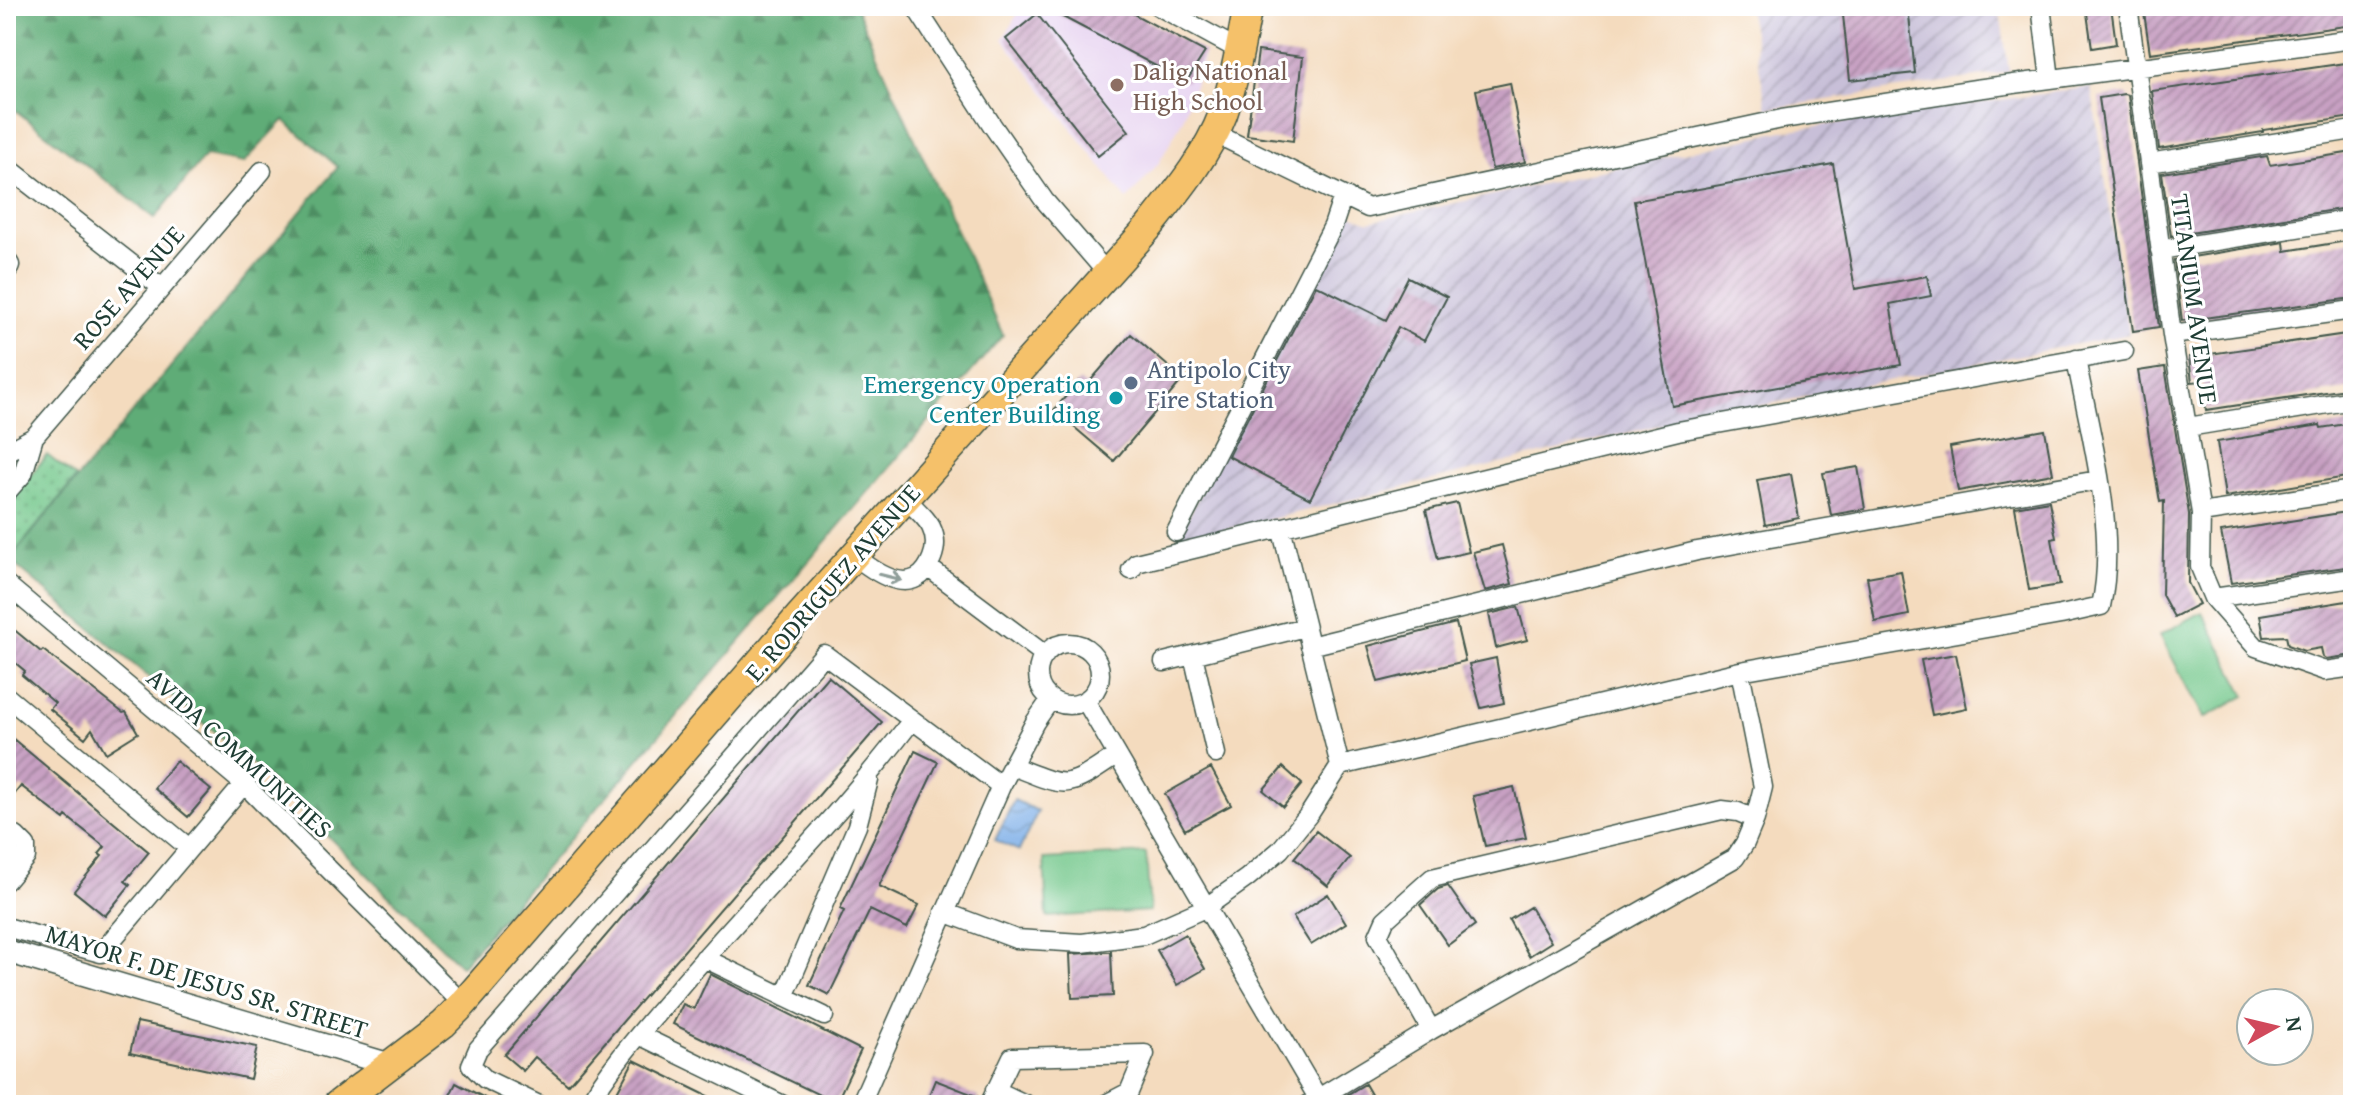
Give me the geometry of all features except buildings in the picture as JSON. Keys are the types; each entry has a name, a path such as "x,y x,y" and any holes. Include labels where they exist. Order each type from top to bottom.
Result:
{"main road":[{"name":"E. RODRIGUEZ AVENUE","path":"337,1105 443,1024 463,1004 905,499 1149,227 1181,187 1214,133 1229,94 1248,6"}],"street":[{"path":"915,6 1044,200 1106,272"},
{"path":"1158,6 1239,50"},
{"path":"2041,6 2050,79"},
{"name":"TITANIUM AVENUE","path":"2128,6 2172,335 2201,513 2200,567 2213,598"},
{"path":"1214,133 1368,208 1782,119 2050,79 2353,39"},
{"path":"2149,163 2353,130"},
{"path":"6,166 161,287"},
{"name":"ROSE AVENUE","path":"34,437 262,171"},
{"path":"1176,532 1333,226 1343,196"},
{"path":"2160,250 2353,219"},
{"path":"6,258 10,265 6,274"},
{"path":"2172,335 2353,310"},
{"path":"1131,570 1136,563 1678,431 2124,351"},
{"path":"944,912 1016,939 1082,943 1144,935 1205,908 1280,850 1310,813 1340,766 1740,671 2101,606 2104,531 2076,359"},
{"path":"2188,427 2353,400"},
{"path":"6,452 34,437"},
{"path":"6,493 23,474 34,437"},
{"path":"1310,646 1697,551 2098,480"},
{"path":"2201,513 2353,490"},
{"path":"855,556 877,574 901,581 917,578 929,568 935,552 935,536 930,524 905,499"},
{"path":"1281,527 1340,766"},
{"path":"929,568 1045,655"},
{"path":"2213,598 2353,578"},
{"name":"AVIDA COMMUNITIES","path":"6,584 244,784 463,1004"},
{"path":"2213,598 2256,647 2325,671 2353,667"},
{"path":"1164,662 1305,627"},
{"path":"1072,643 1092,653 1099,666 1099,682 1092,695 1068,705 1051,699 1039,682 1039,668 1045,655 1056,646 1072,643"},
{"path":"539,1105 485,1079 471,1065 478,1049 824,654 1001,786"},
{"path":"1193,655 1216,754"},
{"path":"1085,700 1312,1102 1431,1030 1735,858 1755,819 1763,787 1740,671"},
{"path":"6,696 189,848"},
{"path":"860,1105 1001,786 1035,722 1051,699"},
{"path":"588,1105 598,1087 639,1035 704,958 869,777 912,720"},
{"path":"1012,766 1048,780 1076,783 1117,755"},
{"path":"784,997 857,826 869,777"},
{"path":"6,927 101,953 244,784"},
{"path":"1431,1030 1378,936 1385,920 1432,878 1722,810 1755,819"},
{"path":"6,837 16,836 26,846 26,857 6,881"},
{"name":"MAYOR F. DE JESUS SR. STREET","path":"6,951 391,1065"},
{"path":"704,958 824,1016"},
{"path":"639,1035 783,1105"},
{"path":"1027,1105 992,1098 1012,1057 1145,1054 1129,1092 1104,1105"}],"shaded area":[{"name":"Dalig National High School","path":"1022,6 1119,6 1205,52 1183,119 1159,163 1127,200 1003,39"},
{"path":"1748,6 1999,6 2009,72 1767,109"},
{"path":"2091,87 2129,334 1656,426 1175,542 1345,212 1369,222 1783,131"}],"green space":[{"path":"6,6 855,6 1003,335 461,966 262,772 9,560 338,167 284,120 244,163 205,156 155,218 6,103"},
{"path":"47,455 76,478 9,560 6,557 6,505"},
{"path":"2202,612 2246,696 2204,718 2160,635"},
{"path":"1146,853 1150,911 1047,917 1044,859"}],"water":[{"path":"1014,800 1038,811 1019,851 995,840"}],"place":[{"name":"Dalig National High School","path":"1117,85"},
{"name":"Antipolo City Fire Station","path":"1131,383"},
{"name":"Emergency Operation Center Building","path":"1116,398"}]}
